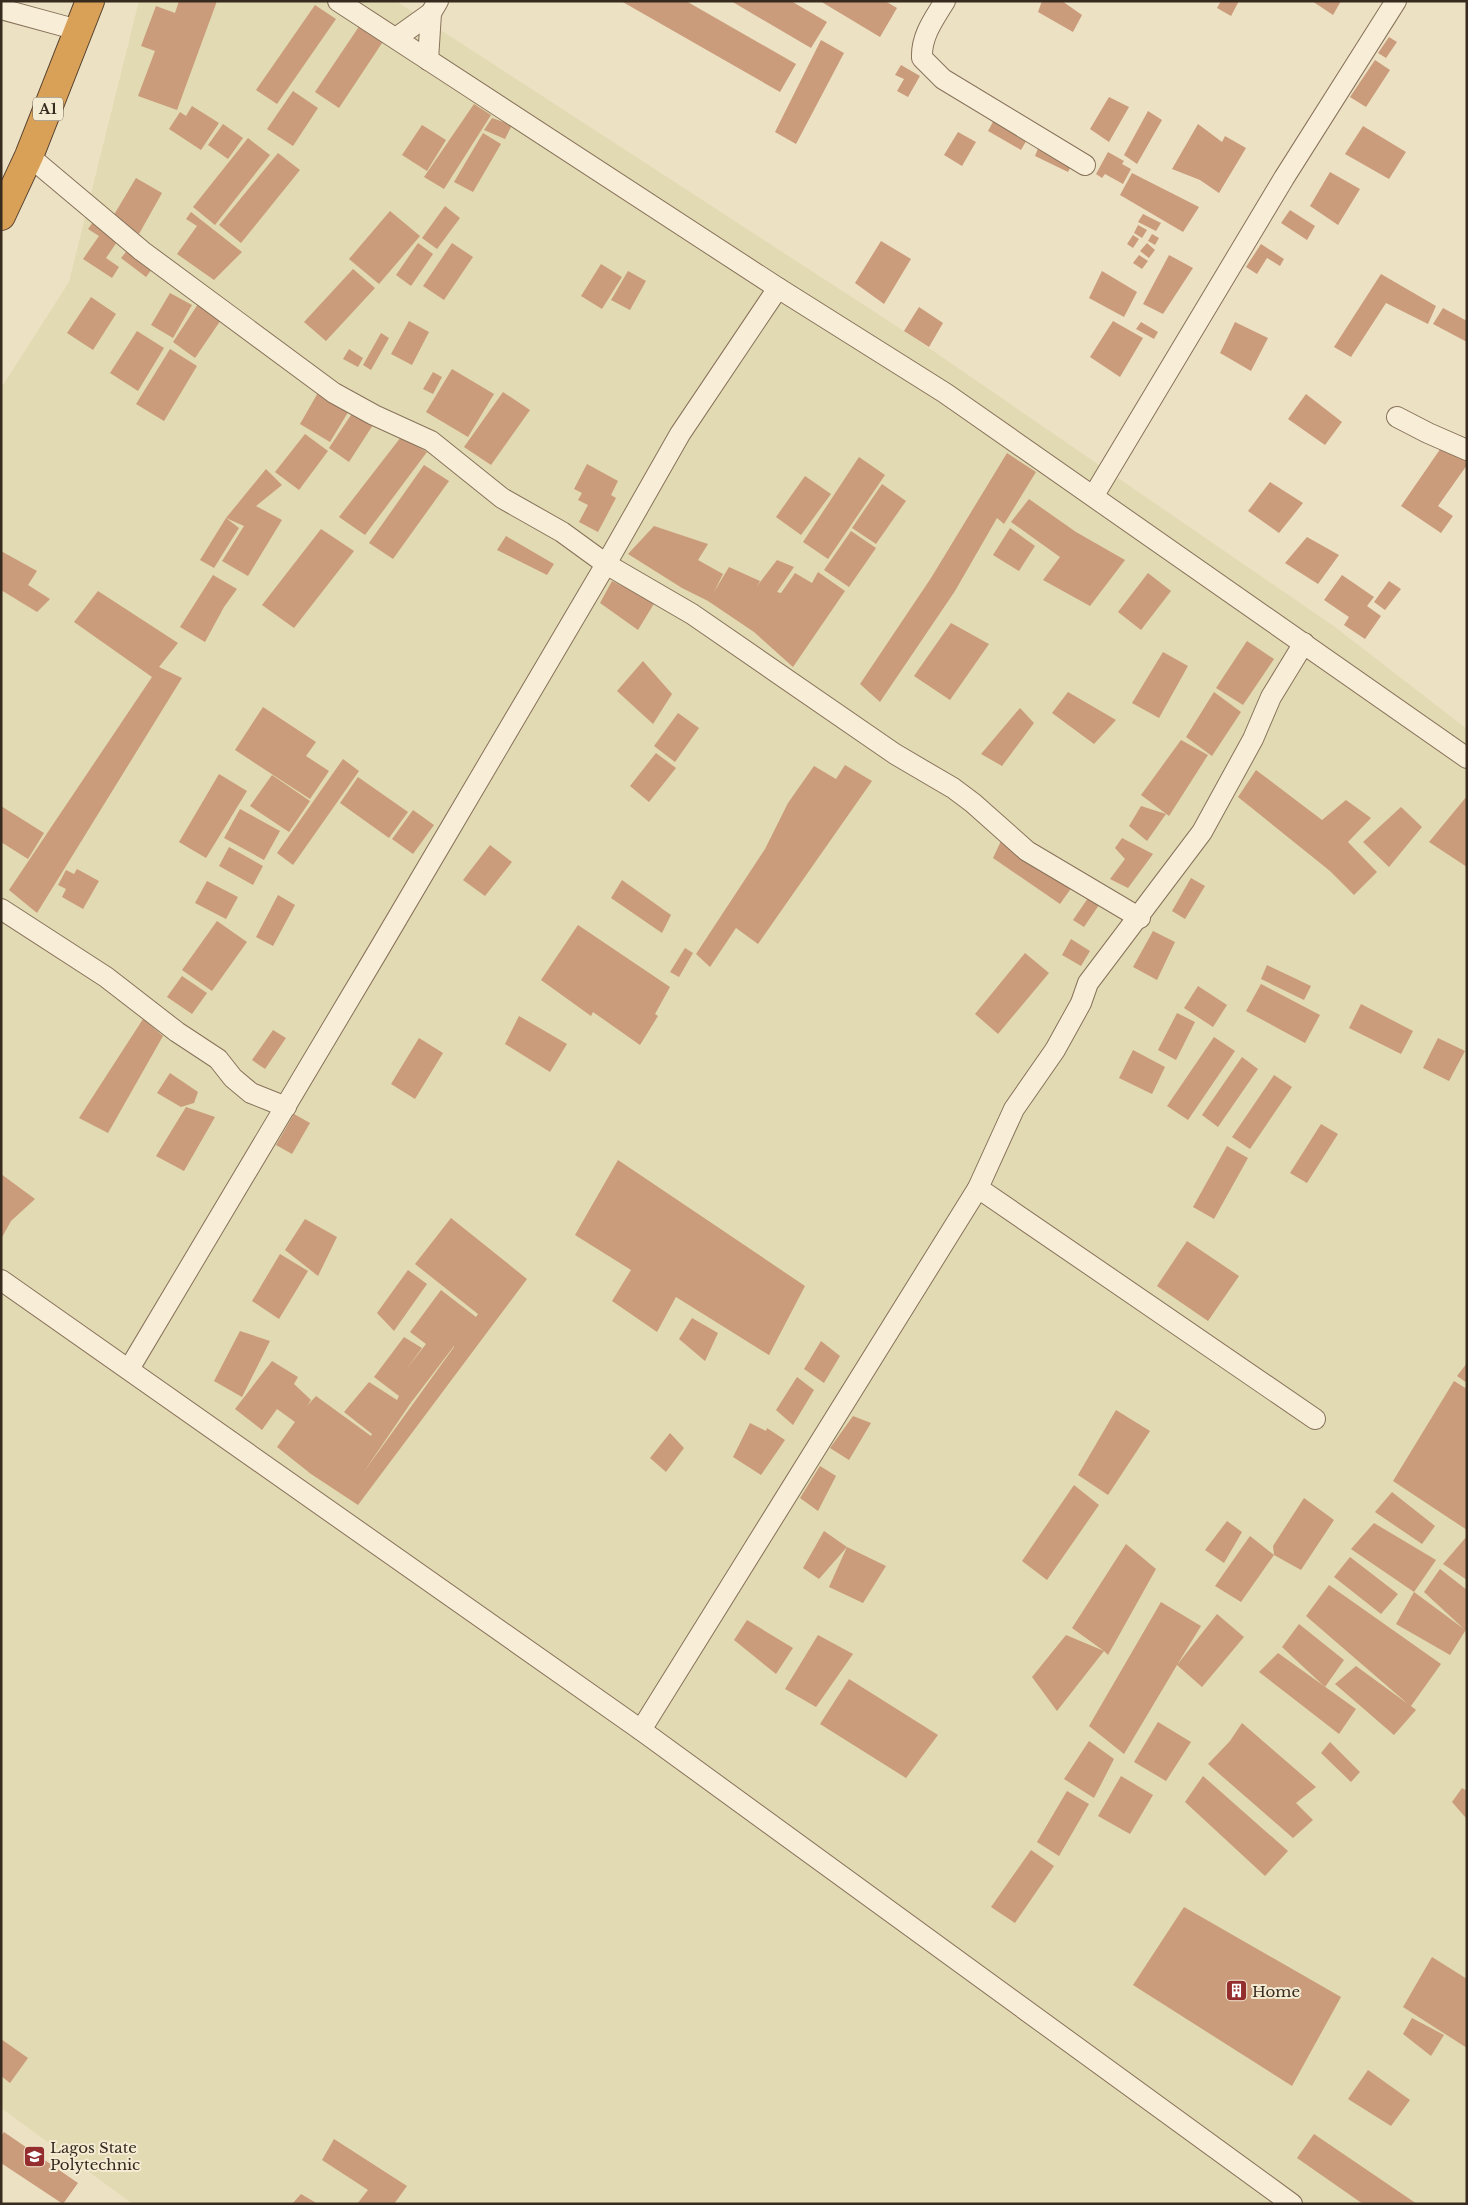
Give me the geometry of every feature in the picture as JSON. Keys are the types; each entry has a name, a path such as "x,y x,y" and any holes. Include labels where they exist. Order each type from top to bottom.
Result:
{"highway":[{"name":"A1","path":"1,216 29,156 90,1"}],"street":[{"path":"338,1 778,288 945,393 1094,495 1467,758"},
{"path":"945,1 921,46 922,58 943,79 1085,165"},
{"path":"1094,495 1284,178 1396,1"},
{"path":"396,38 435,7"},
{"path":"428,60 435,7"},
{"path":"1,9 78,30"},
{"path":"29,156 142,251 334,393 374,415 431,441 502,498 562,532 606,564 692,614 895,754 953,788 973,803 1026,851 1140,918"},
{"path":"129,1368 286,1107 606,564 680,434 778,288"},
{"path":"1398,416 1428,433 1467,450"},
{"path":"641,1730 978,1188 1014,1109 1056,1050 1088,983 1140,918 1202,832 1253,739 1271,697 1304,644"},
{"path":"1,909 106,977 177,1032 218,1059 233,1078 252,1093 286,1107"},
{"path":"978,1188 1315,1419"},
{"path":"1,1280 129,1368 641,1730 1292,2204"}],"shaded area":[{"path":"139,1 396,1 904,331 1335,627 1467,729 1467,2204 133,2204 1,2108 1,388 69,282"}],"building":[{"path":"179,1 217,1 177,110 138,96 155,51 141,46 156,6 175,13"},
{"path":"621,1 686,1 796,64 780,92"},
{"path":"731,1 791,1 827,22 811,48"},
{"path":"820,1 885,1 897,8 880,37"},
{"path":"1042,1 1062,1 1082,15 1073,32 1038,12"},
{"path":"1221,1 1239,1 1231,16 1217,8"},
{"path":"1312,1 1341,1 1333,15"},
{"path":"315,5 336,19 277,104 256,90"},
{"path":"360,25 384,40 339,108 315,92"},
{"path":"1389,37 1397,42 1386,58 1378,53"},
{"path":"821,40 844,53 796,144 775,132"},
{"path":"1375,60 1390,70 1366,107 1350,97"},
{"path":"901,65 920,76 908,97 897,91 904,79 895,75"},
{"path":"293,91 318,108 293,146 267,129"},
{"path":"1109,97 1129,107 1109,142 1090,129"},
{"path":"474,104 491,115 444,189 424,177"},
{"path":"192,106 219,123 201,150 169,129 180,112 186,116"},
{"path":"1148,111 1162,120 1137,164 1124,155"},
{"path":"492,118 512,125 505,139 484,130"},
{"path":"995,118 1028,138 1021,150 988,131"},
{"path":"223,124 243,138 228,159 208,145"},
{"path":"1198,124 1222,142 1225,136 1246,148 1219,193 1200,180 1172,169"},
{"path":"422,125 446,140 427,171 402,155"},
{"path":"1363,126 1406,152 1389,179 1345,154"},
{"path":"958,132 976,142 962,166 944,155"},
{"path":"483,133 501,144 473,192 454,182"},
{"path":"248,138 270,155 215,225 193,207"},
{"path":"1039,146 1073,162 1068,172 1035,156"},
{"path":"1108,152 1124,161 1122,164 1131,169 1123,184 1105,174 1102,178 1096,174"},
{"path":"278,153 300,170 241,243 219,225"},
{"path":"1330,172 1360,189 1338,225 1310,206"},
{"path":"1132,173 1199,207 1183,232 1120,195"},
{"path":"136,178 162,193 139,234 112,218"},
{"path":"445,206 460,218 437,249 422,238"},
{"path":"1290,210 1315,226 1307,240 1281,223"},
{"path":"390,211 420,236 379,284 349,259"},
{"path":"191,212 242,252 214,280 177,254 197,226 186,219"},
{"path":"1143,214 1161,223 1156,231 1138,222"},
{"path":"93,222 119,239 106,258 119,267 112,278 83,259 99,236 88,229"},
{"path":"1138,225 1147,230 1142,238 1134,233"},
{"path":"1152,234 1159,238 1155,245 1148,241"},
{"path":"1133,235 1139,239 1133,248 1127,244"},
{"path":"881,241 911,259 884,304 855,283"},
{"path":"418,243 433,254 411,286 396,275"},
{"path":"452,243 473,257 444,300 423,286"},
{"path":"1147,243 1155,250 1149,258 1140,251"},
{"path":"1261,244 1284,259 1280,266 1267,258 1257,274 1246,267"},
{"path":"130,247 155,265 146,277 121,258"},
{"path":"1139,255 1148,261 1142,269 1133,263"},
{"path":"1169,255 1193,268 1163,314 1143,304"},
{"path":"601,264 622,277 602,309 581,296"},
{"path":"353,269 375,288 326,341 304,322"},
{"path":"628,271 646,281 630,310 611,300"},
{"path":"1102,271 1137,292 1124,317 1089,298"},
{"path":"1381,274 1436,306 1428,324 1386,303 1351,357 1334,347"},
{"path":"170,293 192,305 173,338 151,325"},
{"path":"91,297 116,314 93,350 67,333"},
{"path":"202,298 225,314 195,358 173,342"},
{"path":"919,307 943,323 929,347 904,331"},
{"path":"1443,308 1467,321 1467,342 1433,324"},
{"path":"409,321 429,332 412,365 391,354"},
{"path":"1113,321 1143,338 1120,377 1090,357"},
{"path":"1141,322 1158,332 1154,339 1136,329"},
{"path":"1235,322 1268,338 1251,371 1220,353"},
{"path":"137,331 164,348 138,391 110,373"},
{"path":"381,333 389,338 371,370 363,365"},
{"path":"170,349 197,366 164,421 136,404"},
{"path":"349,349 363,358 358,367 343,359"},
{"path":"452,369 494,394 468,437 426,412"},
{"path":"433,372 442,377 433,394 423,389"},
{"path":"319,391 350,409 330,442 300,424"},
{"path":"503,392 530,410 491,465 464,447"},
{"path":"1306,394 1342,422 1325,445 1288,419"},
{"path":"353,412 373,425 349,462 329,448"},
{"path":"305,434 328,451 299,490 275,472"},
{"path":"401,437 427,452 365,535 339,517"},
{"path":"1443,445 1467,462 1467,465 1438,506 1453,516 1441,533 1401,506"},
{"path":"1007,453 1036,472 1004,524 997,518 955,591 880,702 860,684 931,578"},
{"path":"859,457 885,475 828,559 803,542"},
{"path":"587,464 618,481 611,495 616,498 598,532 579,522 588,505 578,500 582,493 574,489"},
{"path":"424,465 449,481 393,559 369,543"},
{"path":"266,469 282,485 256,506 282,520 248,576 222,561 244,526 226,518"},
{"path":"805,476 831,494 801,535 776,517"},
{"path":"1270,482 1303,503 1279,533 1248,511"},
{"path":"882,484 906,501 876,544 852,528"},
{"path":"1029,499 1076,532 1125,560 1090,606 1043,580 1060,557 1011,522"},
{"path":"226,518 239,528 214,568 200,560"},
{"path":"654,526 708,544 698,560 723,574 714,592 729,567 760,581 757,586 777,560 794,567 777,592 781,593 795,573 812,583 818,572 845,591 793,667 754,632 708,601 682,588 628,554"},
{"path":"1010,528 1035,546 1019,571 993,555"},
{"path":"321,529 354,551 294,628 262,605"},
{"path":"851,531 876,548 849,587 824,570"},
{"path":"506,536 554,564 547,575 497,550"},
{"path":"1307,537 1339,555 1318,584 1285,563"},
{"path":"1,551 37,571 28,585 50,599 37,612 1,590"},
{"path":"1148,573 1171,591 1141,630 1118,612"},
{"path":"213,575 237,589 224,607 205,642 180,627"},
{"path":"1342,575 1374,597 1367,606 1381,616 1365,639 1344,625 1349,617 1324,600"},
{"path":"612,581 655,602 638,630 600,603"},
{"path":"1389,581 1401,589 1385,610 1374,602"},
{"path":"98,591 178,643 159,667 182,678 37,913 9,890 152,677 74,622"},
{"path":"951,623 989,644 950,700 914,676"},
{"path":"1247,641 1274,659 1243,705 1216,688"},
{"path":"1163,652 1188,666 1159,718 1132,703"},
{"path":"643,661 672,694 653,724 617,691"},
{"path":"1068,692 1116,720 1094,744 1052,713"},
{"path":"1214,692 1241,712 1212,756 1186,737"},
{"path":"263,707 316,742 306,756 329,771 310,799 235,750"},
{"path":"1020,708 1034,723 1002,766 981,754"},
{"path":"678,713 699,728 675,762 654,746"},
{"path":"1181,740 1208,755 1169,816 1141,795"},
{"path":"656,753 676,768 649,802 630,786"},
{"path":"343,759 359,771 293,865 277,853"},
{"path":"845,765 872,781 758,944 736,928 710,967 696,954 765,849 788,803 814,766 836,779"},
{"path":"1256,770 1322,820 1346,800 1371,818 1348,842 1377,872 1354,895 1330,871 1238,797"},
{"path":"219,774 247,791 206,858 179,842"},
{"path":"272,775 310,801 289,832 250,806"},
{"path":"358,777 408,812 389,838 340,803"},
{"path":"1467,796 1467,867 1429,842"},
{"path":"1,806 44,833 28,859 1,842"},
{"path":"1141,806 1166,814 1147,841 1129,826"},
{"path":"1401,807 1422,827 1389,867 1363,842"},
{"path":"240,809 280,831 264,860 224,838"},
{"path":"413,810 434,825 413,854 392,839"},
{"path":"1122,838 1153,854 1128,888 1110,879 1125,859 1115,848"},
{"path":"1001,841 1072,887 1060,904 993,858"},
{"path":"490,845 512,862 485,896 463,880"},
{"path":"229,847 263,866 253,885 219,866"},
{"path":"77,869 99,881 83,909 62,897 66,889 58,885 66,870 74,874"},
{"path":"1191,878 1205,886 1185,919 1172,911"},
{"path":"622,880 671,915 662,933 611,898"},
{"path":"207,881 238,897 226,919 195,903"},
{"path":"278,895 295,905 273,946 256,937"},
{"path":"1088,898 1099,905 1084,927 1073,920"},
{"path":"217,921 247,942 212,991 182,970"},
{"path":"578,925 670,987 655,1014 658,1016 640,1045 593,1012 591,1016 541,980"},
{"path":"1153,931 1175,942 1157,980 1133,967"},
{"path":"1071,939 1090,951 1081,966 1062,955"},
{"path":"685,948 693,953 679,977 670,972"},
{"path":"1025,953 1049,973 998,1034 975,1014"},
{"path":"1267,965 1311,986 1304,1000 1261,979"},
{"path":"182,976 207,993 192,1014 167,997"},
{"path":"1261,984 1320,1015 1305,1043 1246,1011"},
{"path":"1198,986 1227,1005 1213,1027 1184,1008"},
{"path":"1361,1004 1413,1031 1401,1054 1349,1028"},
{"path":"1177,1013 1195,1022 1176,1060 1158,1050"},
{"path":"519,1016 567,1044 550,1072 505,1044"},
{"path":"143,1019 163,1036 108,1133 79,1118"},
{"path":"273,1030 286,1038 265,1069 252,1060"},
{"path":"1214,1037 1235,1051 1188,1120 1167,1106"},
{"path":"419,1038 443,1053 415,1099 391,1084"},
{"path":"1438,1038 1465,1051 1449,1081 1423,1068"},
{"path":"1133,1050 1165,1067 1152,1094 1119,1078"},
{"path":"1242,1057 1258,1069 1218,1127 1202,1115"},
{"path":"170,1073 198,1092 194,1103 181,1107 157,1093"},
{"path":"1274,1075 1292,1087 1250,1149 1232,1137"},
{"path":"186,1107 215,1117 184,1171 156,1156"},
{"path":"294,1114 310,1123 292,1154 276,1145"},
{"path":"1321,1124 1338,1134 1307,1183 1290,1173"},
{"path":"1227,1146 1248,1158 1214,1219 1193,1207"},
{"path":"618,1160 805,1286 769,1355 676,1297 657,1332 612,1301 631,1270 575,1235"},
{"path":"1,1174 35,1199 11,1221 1,1239"},
{"path":"451,1218 527,1279 358,1505 311,1474 277,1447 295,1422 277,1409 262,1430 235,1409 272,1361 298,1377 294,1384 311,1400 307,1406 316,1396 371,1436 372,1434 344,1412 369,1382 397,1400 399,1396 374,1377 404,1337 422,1348 405,1371 426,1344 410,1332 441,1290 476,1317 478,1314 415,1264","holes":["454,1347 363,1473 410,1404"]},
{"path":"305,1219 337,1237 318,1276 285,1250"},
{"path":"1187,1241 1239,1276 1208,1321 1157,1286"},
{"path":"280,1254 308,1271 279,1319 252,1301"},
{"path":"408,1270 427,1284 394,1331 377,1313"},
{"path":"692,1318 718,1333 705,1361 679,1339"},
{"path":"240,1331 270,1341 242,1397 214,1381"},
{"path":"821,1341 840,1356 824,1383 804,1369"},
{"path":"1467,1363 1467,1383 1457,1376"},
{"path":"797,1377 814,1390 793,1425 776,1410"},
{"path":"1454,1381 1467,1389 1467,1530 1393,1481"},
{"path":"1116,1410 1150,1431 1108,1495 1078,1475"},
{"path":"853,1416 871,1423 849,1460 830,1448"},
{"path":"750,1423 766,1431 767,1428 785,1440 761,1475 733,1457"},
{"path":"670,1433 684,1448 666,1472 650,1458"},
{"path":"820,1466 836,1476 818,1511 800,1498"},
{"path":"1074,1485 1099,1505 1047,1580 1022,1561"},
{"path":"1392,1492 1435,1526 1422,1544 1375,1512"},
{"path":"1304,1498 1334,1520 1301,1570 1274,1555 1273,1546"},
{"path":"1227,1521 1242,1532 1224,1563 1205,1550"},
{"path":"1374,1523 1436,1560 1414,1592 1351,1549"},
{"path":"824,1531 847,1547 819,1579 803,1568"},
{"path":"1250,1536 1274,1555 1241,1602 1215,1586"},
{"path":"1467,1536 1467,1580 1443,1564"},
{"path":"1126,1544 1156,1569 1108,1655 1072,1628"},
{"path":"847,1547 886,1566 863,1603 829,1587"},
{"path":"1350,1557 1398,1594 1381,1614 1334,1577"},
{"path":"1440,1569 1467,1590 1467,1628 1450,1655 1396,1624 1414,1592 1464,1629 1424,1592"},
{"path":"1329,1585 1441,1664 1411,1706 1416,1710 1394,1735 1335,1684 1356,1666 1408,1704 1306,1616"},
{"path":"1161,1602 1201,1626 1124,1754 1089,1726"},
{"path":"1217,1614 1244,1637 1202,1687 1177,1665"},
{"path":"747,1620 793,1648 776,1674 734,1640"},
{"path":"1299,1624 1344,1660 1325,1687 1282,1647"},
{"path":"818,1635 853,1654 816,1707 785,1689"},
{"path":"1066,1635 1104,1651 1057,1711 1032,1677"},
{"path":"1278,1653 1356,1709 1339,1734 1259,1672"},
{"path":"849,1679 938,1735 906,1778 820,1724"},
{"path":"1158,1722 1191,1742 1166,1781 1134,1762"},
{"path":"1242,1723 1316,1787 1296,1803 1313,1820 1293,1838 1208,1764 1230,1741"},
{"path":"1089,1741 1114,1759 1094,1798 1064,1779"},
{"path":"1330,1742 1360,1772 1351,1782 1321,1753"},
{"path":"1121,1776 1153,1795 1130,1834 1098,1816"},
{"path":"1203,1776 1288,1851 1265,1876 1185,1802"},
{"path":"1462,1788 1467,1791 1466,1818 1452,1802"},
{"path":"1067,1791 1089,1804 1059,1856 1037,1842"},
{"path":"1031,1850 1054,1866 1015,1923 991,1907"},
{"name":"Home","path":"1184,1907 1341,1997 1292,2086 1133,1985"},
{"path":"1432,1957 1467,1979 1467,2048 1403,2007"},
{"path":"1412,2018 1444,2035 1431,2056 1403,2034"},
{"path":"1,2039 28,2058 10,2083 1,2076"},
{"path":"1368,2070 1410,2100 1391,2126 1348,2099"},
{"path":"4,2132 78,2183 63,2204 1,2163 1,2136"},
{"path":"1314,2134 1417,2204 1363,2204 1297,2158"},
{"path":"334,2139 407,2186 394,2204 357,2204 368,2190 322,2160"},
{"path":"301,2194 318,2204 292,2204"}],"place":[{"name":"Home","path":"1236,1991"},
{"name":"Lagos State Polytechnic","path":"34,2156"}]}
